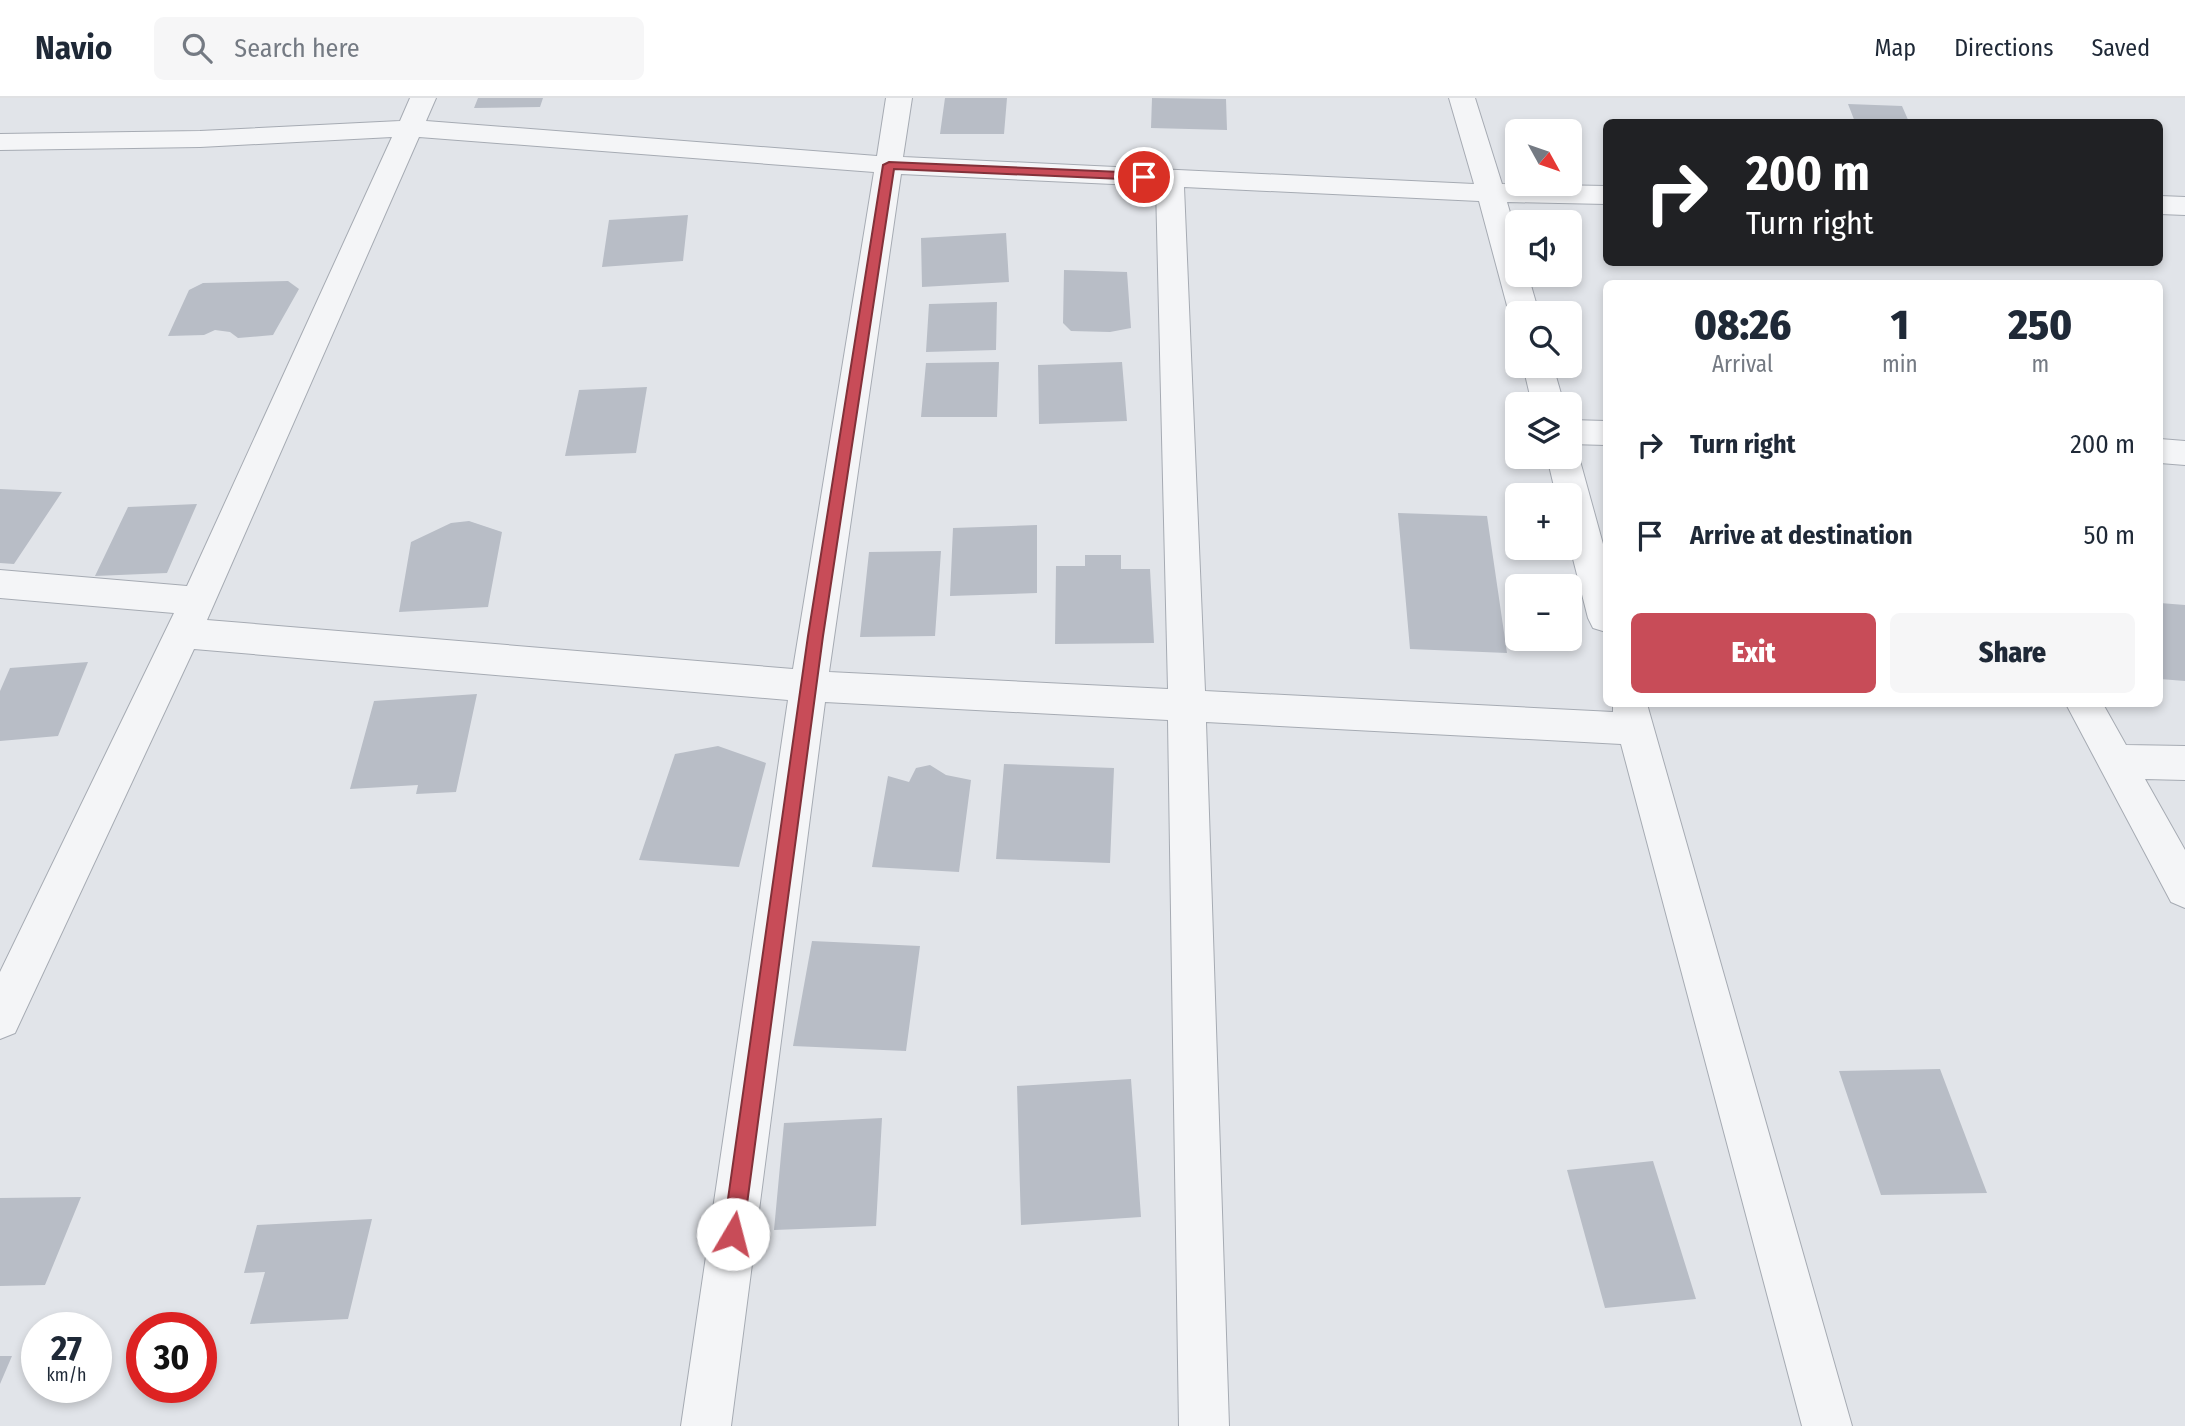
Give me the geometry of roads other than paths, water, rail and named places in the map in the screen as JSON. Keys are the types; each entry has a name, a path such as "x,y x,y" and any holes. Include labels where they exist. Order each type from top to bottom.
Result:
{"street":[{"path":"706,1426 810,686 899,98"},
{"path":"1462,98 1521,301"},
{"path":"0,1018 183,634 416,113"},
{"path":"0,142 200,139 416,113 889,165 1491,193 1603,195"},
{"path":"1170,178 1187,706 1204,1426"},
{"path":"2163,205 2185,206"},
{"path":"1582,432 1603,433"},
{"path":"2163,452 2185,453"},
{"path":"1566,469 1603,607"},
{"path":"0,583 198,600"},
{"path":"183,634 810,686 1187,706 1633,716 1827,1426"},
{"path":"2086,707 2185,889"},
{"path":"2115,761 2185,763"}]}
